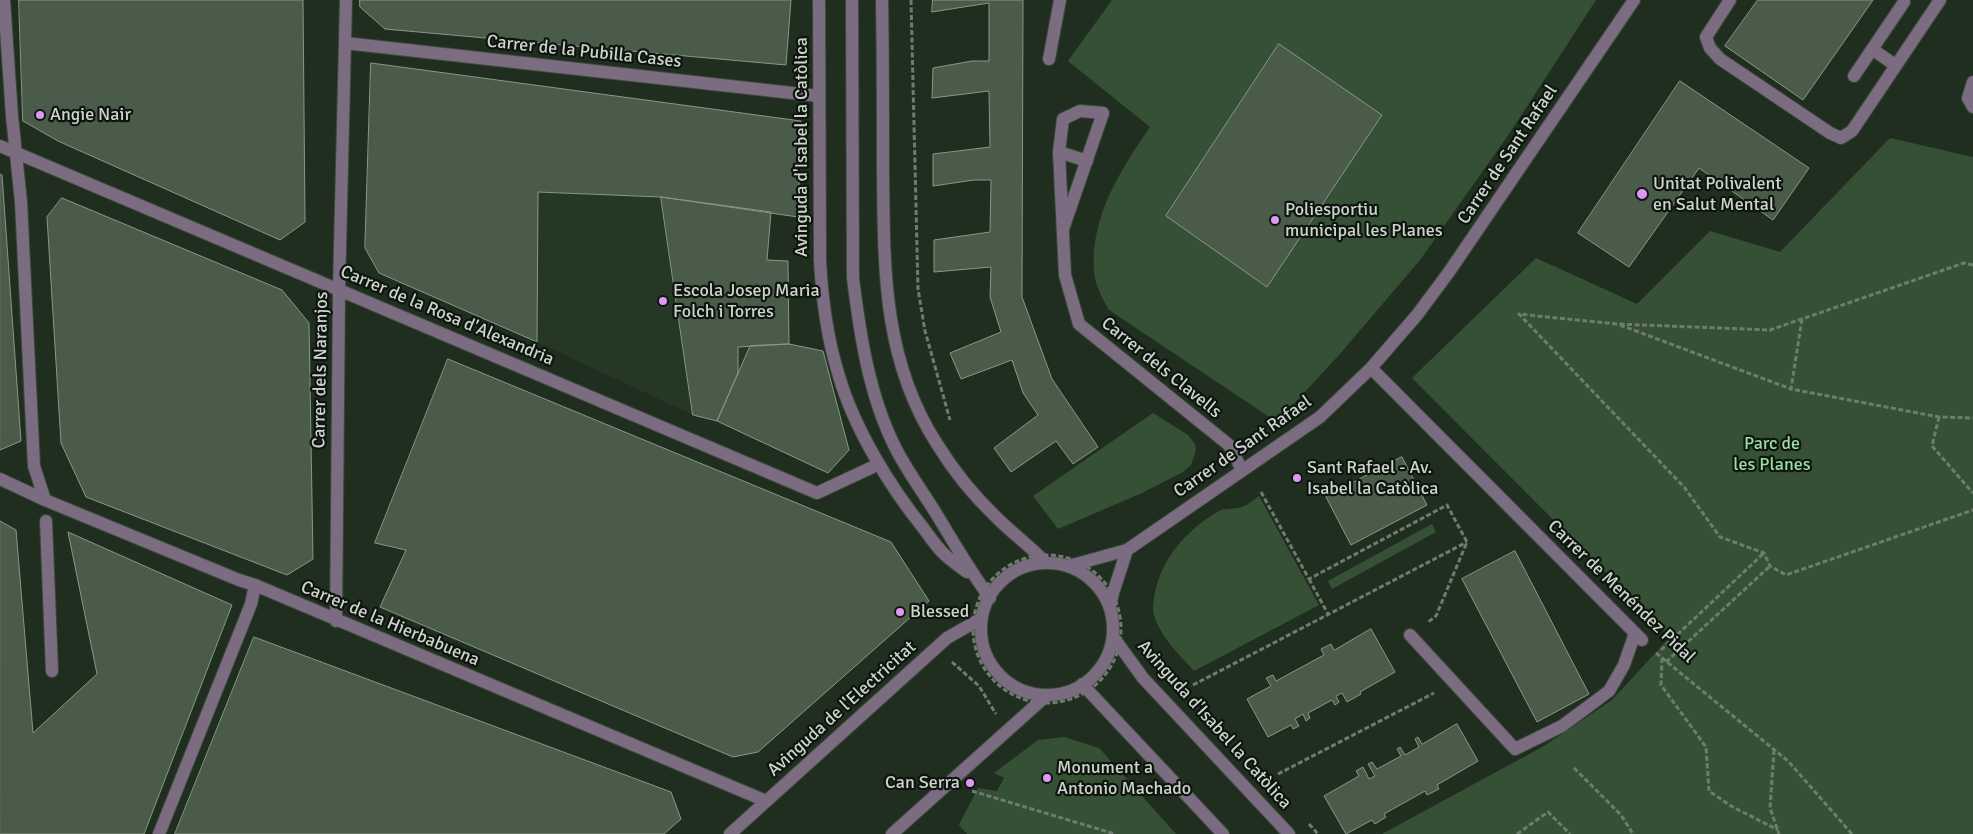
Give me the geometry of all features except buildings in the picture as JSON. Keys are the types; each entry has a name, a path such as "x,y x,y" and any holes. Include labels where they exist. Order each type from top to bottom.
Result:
{"street":[{"path":"4,0 21,202 34,466 46,500"},
{"name":"Carrer dels Naranjos","path":"336,621 339,289 346,0"},
{"name":"Avinguda d'Isabel la Catòlica","path":"819,0 820,260 826,322 840,378 855,417 898,496 942,553 973,576"},
{"name":"Avinguda d'Isabel la Catòlica","path":"852,0 853,278 865,358 884,422 895,446 916,486 936,513 973,576 987,594"},
{"path":"882,0 884,256 889,315 909,389 936,444 990,511 1042,559 1068,566 1088,577 1104,594 1110,607 1117,642 1086,687 1042,699 892,834"},
{"path":"1049,59 1060,0"},
{"name":"Carrer de Sant Rafael","path":"1068,566 1126,550 1320,417 1371,368 1417,315 1449,272 1634,0"},
{"path":"1730,0 1706,37 1710,48 1720,59 1830,133 1841,138 1852,131 1940,0"},
{"path":"1854,76 1904,2"},
{"name":"Carrer de la Pubilla Cases","path":"345,43 819,96"},
{"path":"1872,49 1896,65"},
{"path":"1973,82 1968,98 1973,107"},
{"name":"Carrer dels Clavells","path":"1064,229 1103,113 1080,111 1063,119 1059,152 1065,275 1079,324 1229,445 1242,470"},
{"name":"Carrer de la Rosa d'Alexandria","path":"0,146 817,493 879,464"},
{"path":"1059,152 1087,161"},
{"name":"Carrer de Menéndez Pidal","path":"1371,368 1638,637"},
{"name":"Carrer de la Hierbabuena","path":"0,479 46,500 255,585 336,621 766,801"},
{"path":"46,521 52,672"},
{"path":"1110,607 1126,550"},
{"path":"1042,559 1010,576 987,594 978,620 988,659 1000,676 1018,689 1042,699"},
{"path":"159,834 251,604 255,585"},
{"name":"Avinguda de l'Electricitat","path":"730,834 947,638 978,620"},
{"path":"1410,635 1515,749 1562,726 1609,691 1638,637"},
{"name":"Avinguda d'Isabel la Catòlica","path":"1117,642 1143,678 1289,834"},
{"path":"1086,687 1223,834"}],"path":[{"path":"910,0 918,289 925,331 945,403 954,427"},
{"path":"1973,265 1964,263 1770,330 1617,324 1519,314 1684,487 1720,537 1764,553 1770,566 1786,576 1973,510"},
{"path":"1791,389 1802,319"},
{"path":"1617,324 1791,389 1939,417 1973,418"},
{"path":"1939,417 1932,446 1973,493"},
{"path":"1261,492 1328,614"},
{"path":"1309,579 1447,505 1467,542"},
{"path":"1194,684 1467,542"},
{"path":"1410,635 1436,616 1467,542"},
{"path":"1657,654 1764,553"},
{"path":"1058,555 1081,563 1091,568 1104,580 1113,593 1120,612 1122,629 1117,642 1114,662 1105,677 1086,687 1077,698 1060,703 1042,699 1026,701 1008,694 994,682 982,666 975,649 978,620 975,611 987,594 993,578 1007,566 1023,559 1042,559 1058,555"},
{"path":"1666,662 1770,566"},
{"name":"Carrer de Menéndez Pidal","path":"1638,637 1788,761 1852,834"},
{"name":"Avinguda de l'Electricitat","path":"946,656 979,686 1001,720"},
{"path":"1662,658 1661,685 1706,747 1709,791 1731,806 1778,832"},
{"path":"1278,774 1407,706 1455,684"},
{"path":"1774,749 1770,808 1778,832"},
{"path":"1574,768 1621,815 1633,834"},
{"path":"969,790 1115,834"},
{"path":"1517,834 1548,812 1570,834"}],"shaded area":[{"name":"Escola Josep Maria Folch i Torres","path":"538,192 661,197 771,212 767,259 788,261 789,344 750,346 717,421 693,415 537,342"}],"green space":[{"name":"Poliesportiu municipal les Planes","path":"1112,0 1596,0 1509,134 1420,260 1339,355 1277,422 1109,310 1099,291 1094,271 1094,251 1102,213 1118,177 1150,127 1068,61"},
{"name":"Parc de les Planes","path":"1890,138 1973,157 1973,834 1382,834 1544,746 1612,700 1670,637 1412,378 1536,258 1637,304 1710,231 1780,252"},
{"path":"1153,413 1188,435 1195,444 1196,450 1191,465 1183,472 1142,493 1058,529 1033,496"},
{"path":"1259,496 1319,605 1194,671 1171,645 1157,623 1153,606 1159,579 1177,546 1195,528 1219,511 1242,507"},
{"path":"1432,524 1436,532 1332,589 1328,581"},
{"path":"1064,737 1099,748 1176,834 967,834 959,825 978,788 997,791 1004,778 994,773 1038,740"}],"place":[{"name":"Angie Nair","path":"40,115"},
{"name":"Unitat Polivalent en Salut Mental","path":"1642,194"},
{"name":"Poliesportiu municipal les Planes","path":"1275,220"},
{"name":"Escola Josep Maria Folch i Torres","path":"663,301"},
{"name":"Sant Rafael - Av. Isabel la Catòlica","path":"1297,478"},
{"name":"Blessed","path":"900,612"},
{"name":"Monument a Antonio Machado","path":"1047,778"},
{"name":"Can Serra","path":"970,783"}]}
